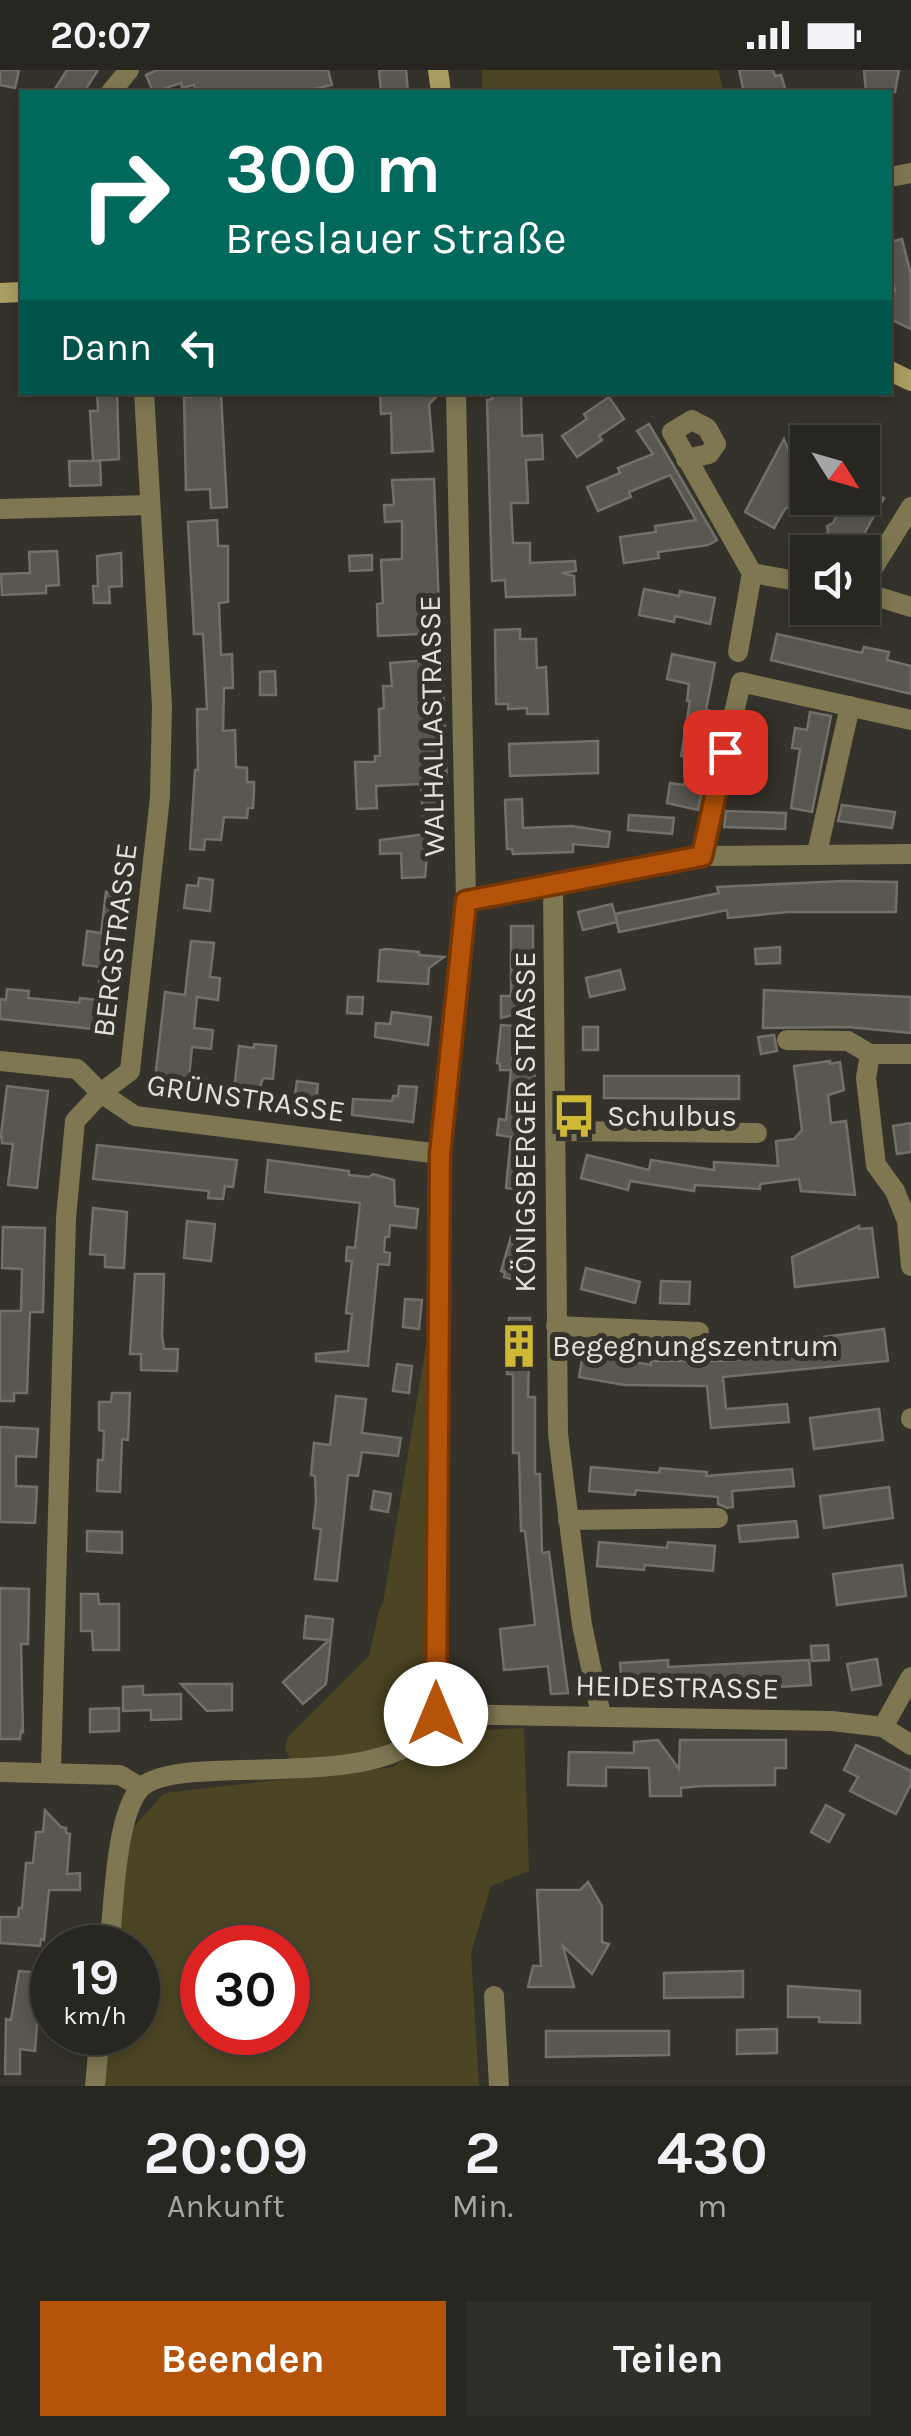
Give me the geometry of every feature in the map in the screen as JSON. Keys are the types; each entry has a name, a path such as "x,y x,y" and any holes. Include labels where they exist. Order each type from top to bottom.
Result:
{"street":[{"path":"113,90 129,70"},
{"name":"BERGSTRASSE","path":"51,1771 66,1218 75,1121 101,1093 130,1071 160,797 162,706 144,395"},
{"name":"WALHALLASTRASSE","path":"436,1714 440,1154 466,901 456,395"},
{"path":"686,459 752,573 738,652"},
{"path":"0,509 150,504"},
{"path":"880,559 911,507"},
{"path":"752,573 790,579"},
{"path":"880,596 911,607"},
{"path":"702,856 741,682 911,720"},
{"path":"817,853 850,706"},
{"path":"466,901 702,856 911,854"},
{"name":"KÖNIGSBERGER STRASSE","path":"554,885 558,1434 582,1626 601,1715"},
{"path":"787,1040 848,1041 870,1054 911,1054"},
{"path":"870,1054 866,1078 876,1164 903,1185 911,1266"},
{"name":"GRÜNSTRASSE","path":"0,1061 78,1069 101,1093 136,1116 440,1154"},
{"path":"556,1131 757,1132"},
{"path":"556,1326 700,1332"},
{"path":"568,1520 718,1518"},
{"path":"882,1727 911,1677"},
{"path":"113,1925 125,1815 140,1787 168,1774 334,1768 378,1760 419,1738 436,1714"},
{"name":"HEIDESTRASSE","path":"436,1714 832,1720 882,1727 911,1745"},
{"path":"0,1772 120,1775 140,1787"},
{"path":"494,1996 498,2086"},
{"path":"96,2086 98,2055"}],"shaded area":[{"path":"482,70 718,70 723,90 482,90"},
{"path":"430,1322 428,1632 423,1687 402,1733 377,1751 331,1759 291,1759 285,1750 287,1738 369,1656 383,1604"},
{"path":"524,1728 529,1871 491,1886 471,1953 479,2086 101,2086 105,2055 160,2055 160,1925 120,1925 131,1830 164,1793 393,1767 436,1732"}],"building":[{"path":"0,70 19,70 15,88 0,85"},
{"path":"67,70 98,70 85,90 54,90"},
{"path":"157,70 328,70 332,85 309,90 195,90 194,85 182,88 181,83 152,90 146,75"},
{"path":"379,70 406,70 408,90 381,90"},
{"path":"739,70 773,70 775,76 781,75 785,90 744,90"},
{"path":"864,70 899,70 895,92 866,90"},
{"path":"902,239 911,275 911,329 892,320 892,242"},
{"path":"97,395 117,395 119,459 93,461 90,411 98,411"},
{"path":"221,395 227,507 211,508 210,489 186,490 184,397"},
{"path":"380,395 438,395 429,404 433,451 392,453 391,413 381,414"},
{"path":"492,395 521,395 522,436 542,435 543,459 526,460 528,503 511,503 513,543 530,543 530,563 575,561 576,571 562,573 574,576 575,595 506,597 505,580 492,581 487,400"},
{"path":"609,397 624,419 577,457 562,436"},
{"path":"649,424 717,540 708,545 658,552 659,558 624,563 620,537 656,532 655,526 696,520 670,475 629,492 631,497 598,511 587,487 620,473 618,468 653,454 637,431"},
{"path":"784,439 790,454 790,506 774,528 745,512"},
{"path":"69,461 100,461 101,485 70,486"},
{"path":"434,479 440,633 378,636 377,604 383,603 381,560 402,559 402,521 385,522 384,505 394,505 392,480"},
{"path":"837,515 875,515 863,535 826,535 827,526"},
{"path":"217,520 218,546 228,546 228,602 219,603 221,655 232,654 233,688 224,688 223,731 235,730 236,767 247,768 247,782 254,782 254,791 253,808 248,808 247,818 224,817 221,840 205,839 204,850 190,849 198,770 197,709 207,709 203,634 194,634 188,522"},
{"path":"57,551 59,585 46,586 46,593 2,595 1,574 30,573 29,552"},
{"path":"121,553 122,586 109,587 110,603 94,603 97,556"},
{"path":"372,555 372,570 350,571 349,556"},
{"path":"644,589 715,598 710,624 675,616 674,622 639,615"},
{"path":"520,629 520,639 536,639 537,668 546,667 548,714 527,714 527,708 508,709 508,704 496,704 495,630"},
{"path":"777,634 862,653 864,647 889,652 887,660 911,666 911,694 771,660"},
{"path":"672,654 715,663 706,710 720,713 698,810 667,803 670,783 684,785 690,758 681,756 689,684 667,679"},
{"path":"442,659 447,783 437,784 439,819 423,819 421,784 376,786 377,808 357,809 355,762 375,762 375,756 380,756 379,709 384,708 383,686 392,686 390,663"},
{"path":"275,671 276,695 260,695 260,672"},
{"path":"810,712 831,716 812,812 791,808 800,749 792,748 795,728 807,730"},
{"path":"598,741 598,773 510,776 509,744"},
{"path":"522,799 523,828 572,826 610,832 608,847 573,844 573,852 513,854 512,849 507,849 505,800"},
{"path":"842,805 895,812 892,828 838,821"},
{"path":"726,811 786,813 785,829 724,827"},
{"path":"629,815 674,818 672,834 628,830"},
{"path":"426,834 426,838 440,837 441,850 427,856 425,877 402,878 401,853 380,854 380,840"},
{"path":"199,878 213,880 210,911 184,908 187,885 198,886"},
{"path":"897,882 896,912 788,912 728,918 727,910 619,932 615,914 719,893 717,887"},
{"path":"106,892 122,894 117,934 123,935 112,1031 0,1019 0,999 6,1000 7,989 29,991 28,998 79,1003 80,998 97,1000 101,967 83,965 87,931 101,933"},
{"path":"612,904 617,922 583,930 578,912"},
{"path":"511,926 533,926 533,996 524,996 524,1012 501,1018 501,996 511,996"},
{"path":"191,941 214,943 210,977 220,978 218,1000 197,997 194,1028 213,1030 211,1049 192,1047 189,1078 208,1080 207,1094 154,1088 165,992 185,995"},
{"path":"780,947 780,963 756,964 755,949"},
{"path":"380,950 444,957 429,968 428,984 378,981"},
{"path":"620,970 625,989 590,997 586,978"},
{"path":"764,990 911,997 911,1033 848,1027 763,1028"},
{"path":"348,997 363,997 362,1014 347,1013"},
{"path":"392,1012 431,1017 428,1045 375,1037 376,1023 390,1024"},
{"path":"501,1025 515,1026 512,1068 535,1070 528,1141 535,1142 530,1191 506,1188 511,1137 497,1135 499,1119 506,1120 511,1070 500,1070 497,1063"},
{"path":"583,1027 598,1027 598,1050 583,1050"},
{"path":"774,1035 777,1051 761,1054 758,1037"},
{"path":"254,1044 276,1046 273,1079 263,1078 255,1103 233,1100 239,1046 254,1048"},
{"path":"840,1062 844,1090 828,1095 831,1123 846,1121 855,1195 801,1191 799,1179 760,1184 760,1189 695,1185 694,1191 630,1181 628,1190 581,1178 587,1155 649,1170 651,1160 714,1170 714,1162 778,1166 776,1141 794,1139 802,1130 794,1066"},
{"path":"604,1076 739,1076 739,1099 604,1098"},
{"path":"297,1081 318,1084 315,1111 293,1108"},
{"path":"7,1086 48,1091 37,1188 8,1185 13,1144 2,1143 1,1135"},
{"path":"399,1086 417,1087 413,1122 352,1115 353,1099 392,1101 393,1096 398,1096"},
{"path":"911,1123 911,1152 897,1154 893,1126"},
{"path":"97,1145 237,1160 233,1187 225,1186 223,1199 208,1198 209,1191 93,1179"},
{"path":"268,1160 394,1180 395,1206 418,1209 416,1228 390,1225 389,1237 385,1237 384,1252 390,1253 389,1265 378,1264 368,1366 316,1361 316,1354 348,1351 352,1314 346,1313 352,1261 346,1261 347,1247 355,1248 360,1203 265,1192"},
{"path":"93,1208 127,1212 124,1268 105,1267 105,1255 90,1254"},
{"path":"187,1221 215,1224 211,1261 184,1258"},
{"path":"859,1226 872,1228 878,1277 795,1287 792,1257"},
{"path":"3,1227 45,1228 43,1312 30,1312 27,1393 14,1393 14,1401 0,1401 0,1311 21,1311 22,1269 2,1268"},
{"path":"511,1237 529,1241 523,1275 516,1274 514,1280 504,1277 505,1272 501,1271"},
{"path":"586,1268 640,1282 635,1303 581,1289"},
{"path":"135,1274 164,1274 162,1336 164,1349 178,1349 177,1371 141,1370 141,1354 130,1354"},
{"path":"661,1281 690,1282 689,1304 660,1303"},
{"path":"405,1299 422,1300 419,1329 403,1327"},
{"path":"509,1318 530,1318 528,1397 535,1397 535,1474 540,1474 542,1553 549,1552 568,1693 551,1694 548,1666 504,1670 500,1629 535,1625 525,1531 521,1531 519,1453 513,1453 513,1374 507,1374"},
{"path":"884,1329 888,1361 723,1377 726,1409 787,1404 789,1422 711,1428 707,1386 624,1385 579,1377 583,1353 651,1365 651,1361 802,1355 800,1340"},
{"path":"397,1364 412,1366 409,1393 393,1391"},
{"path":"112,1393 130,1393 128,1440 122,1439 120,1492 97,1491 104,1431 99,1430 99,1402 111,1402"},
{"path":"336,1396 366,1399 362,1433 401,1438 398,1456 362,1452 358,1476 348,1475 337,1581 315,1579 321,1529 313,1528 316,1502 315,1476 311,1475 314,1443 330,1445"},
{"path":"879,1409 883,1440 814,1449 810,1418"},
{"path":"0,1427 38,1429 36,1457 16,1456 16,1486 37,1487 35,1523 0,1522"},
{"path":"591,1467 659,1473 660,1468 707,1472 706,1476 792,1469 794,1486 732,1491 733,1507 727,1508 718,1504 718,1497 636,1490 635,1495 589,1491"},
{"path":"889,1487 893,1518 824,1528 820,1496"},
{"path":"374,1491 391,1494 388,1512 371,1509"},
{"path":"796,1521 798,1537 740,1542 738,1526"},
{"path":"87,1531 122,1532 122,1553 87,1551"},
{"path":"599,1542 667,1548 668,1542 715,1546 713,1571 645,1565 644,1570 597,1566"},
{"path":"902,1565 906,1596 837,1605 833,1574"},
{"path":"0,1588 29,1589 28,1644 21,1644 20,1739 0,1739"},
{"path":"81,1594 98,1594 99,1604 119,1604 119,1650 93,1650 92,1631 81,1631"},
{"path":"306,1616 333,1619 326,1684 303,1704 283,1682 329,1640 304,1638"},
{"path":"828,1645 829,1660 812,1661 811,1646"},
{"path":"877,1659 881,1685 852,1690 847,1664"},
{"path":"668,1660 668,1667 809,1660 811,1685 761,1688 761,1683 692,1688 691,1683 622,1687 620,1663"},
{"path":"181,1684 232,1684 232,1710 207,1711"},
{"path":"143,1686 143,1695 181,1694 181,1719 151,1720 151,1710 123,1711 123,1687"},
{"path":"119,1708 119,1731 90,1732 90,1709"},
{"path":"658,1740 679,1769 680,1740 786,1740 786,1768 775,1768 775,1785 681,1788 681,1796 650,1796 649,1768 606,1767 606,1786 568,1785 569,1752 634,1753 634,1742"},
{"path":"856,1745 911,1771 911,1784 896,1814 850,1791 858,1777 844,1770"},
{"path":"826,1805 844,1815 829,1842 811,1832"},
{"path":"45,1810 70,1834 67,1874 80,1873 80,1890 49,1890 46,1925 30,1925 30,1945 0,1943 0,1917 18,1917 26,1863 33,1863 36,1832 43,1832"},
{"path":"588,1882 602,1906 602,1942 609,1944 592,1974 563,1946 574,1987 528,1987 533,1966 541,1966 537,1890 580,1890"},
{"path":"19,1971 30,1972 30,2050 20,2049 20,2074 5,2074 6,2019 11,2020"},
{"path":"743,1971 743,1997 664,1998 664,1973"},
{"path":"788,1986 860,1991 860,2023 788,2017"},
{"path":"777,2029 777,2053 737,2054 737,2030"},
{"path":"546,2031 669,2031 669,2055 546,2057"}],"place":[{"name":"Schulbus","path":"574,1116"},
{"name":"Begegnungszentrum","path":"519,1346"}],"route":[{"path":"436,1714 440,1154 466,901 702,856 725,752"}]}
